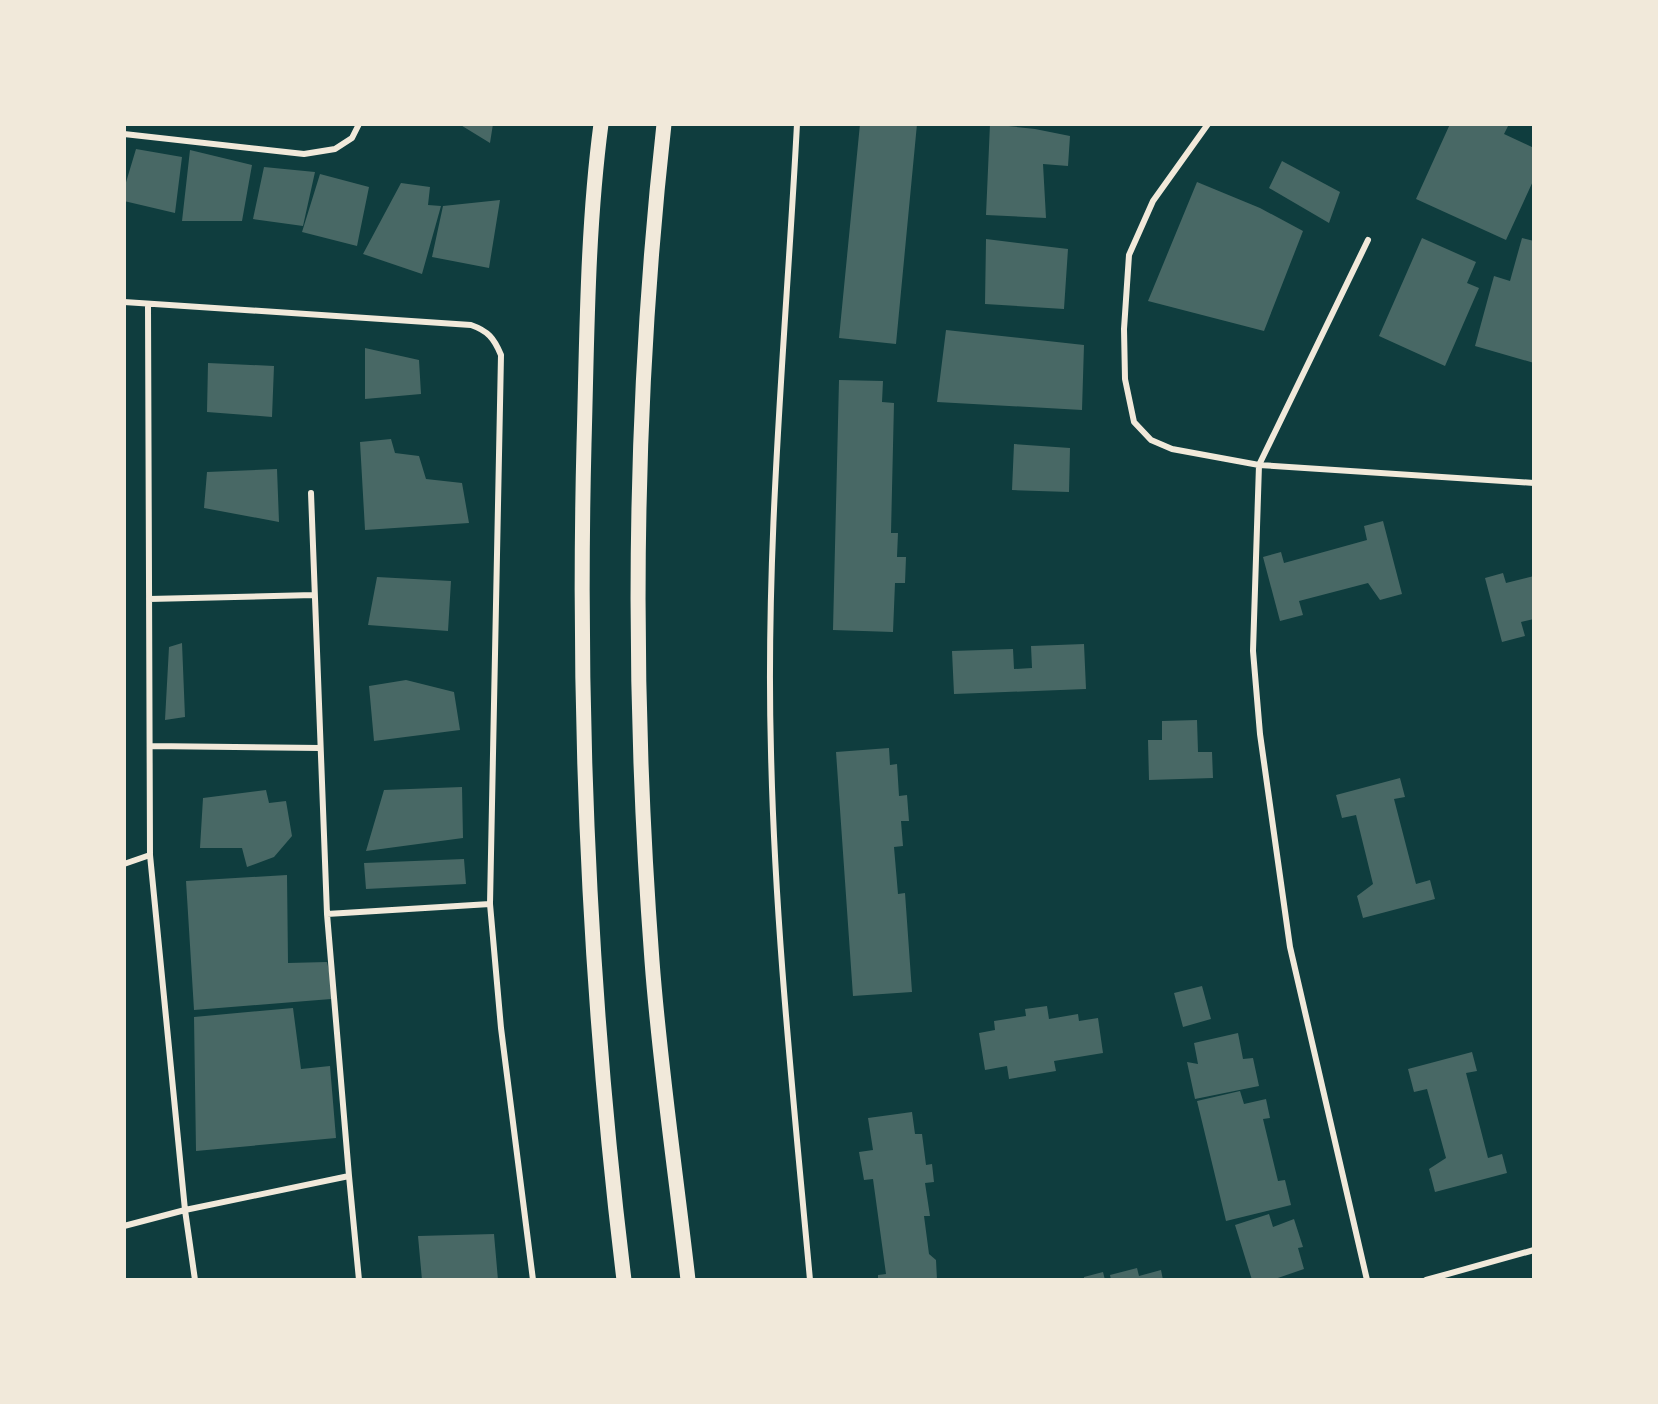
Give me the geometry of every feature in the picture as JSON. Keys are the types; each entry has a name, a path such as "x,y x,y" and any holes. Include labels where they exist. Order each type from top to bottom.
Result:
{"main road":[{"path":"601,124 587,308 581,581 588,901 607,1144 624,1280"},
{"path":"664,124 646,324 639,551 641,750 652,962 688,1280"}],"street":[{"path":"124,134 304,154 334,149 352,138 359,124"},
{"path":"797,124 772,576 771,751 781,962 810,1280"},
{"path":"1208,124 1152,201 1129,255 1124,329 1125,379 1134,422 1151,440 1172,448 1259,465 1533,483"},
{"path":"1367,1280 1290,947 1260,734 1254,651 1259,465 1368,240"},
{"path":"124,302 471,325 484,329 494,338 501,355 490,904 501,1028 533,1280"},
{"path":"148,305 150,855 185,1210 195,1280"},
{"path":"311,493 327,914 348,1176 359,1280"},
{"path":"149,599 314,595"},
{"path":"150,746 320,748"},
{"path":"124,864 150,855"},
{"path":"327,914 490,904"},
{"path":"124,1226 185,1210 348,1176"},
{"path":"1426,1280 1533,1250"}],"building":[{"path":"459,124 493,124 490,143"},
{"path":"860,124 917,124 896,344 839,338"},
{"path":"990,124 1070,136 1068,166 1043,164 1046,218 986,215"},
{"path":"1450,124 1509,124 1504,134 1534,148 1534,179 1506,240 1416,199"},
{"path":"136,149 182,157 175,213 124,201 124,189"},
{"path":"190,150 252,165 242,221 182,221"},
{"path":"1282,161 1340,192 1329,223 1269,188"},
{"path":"264,167 315,172 303,226 253,219"},
{"path":"320,174 369,187 357,246 302,232"},
{"path":"1197,182 1260,208 1303,231 1264,331 1148,301"},
{"path":"401,183 430,187 428,205 441,206 422,274 363,254"},
{"path":"500,200 489,268 432,257 443,206"},
{"path":"1422,238 1476,262 1467,283 1479,288 1445,366 1379,336"},
{"path":"1522,238 1534,241 1534,363 1475,346 1494,276 1510,281"},
{"path":"986,239 1068,249 1064,309 985,304"},
{"path":"946,330 1084,345 1082,410 937,402"},
{"path":"365,348 419,360 421,394 365,399"},
{"path":"208,363 274,366 272,417 207,412"},
{"path":"839,380 883,381 882,402 894,403 891,533 898,533 897,557 906,557 905,583 895,583 893,632 833,630"},
{"path":"391,439 395,453 419,456 426,479 462,483 469,523 365,530 360,442"},
{"path":"1014,444 1070,448 1069,492 1012,490"},
{"path":"277,469 279,522 204,508 207,472"},
{"path":"1383,521 1402,594 1380,600 1368,583 1299,601 1303,615 1280,621 1263,557 1281,552 1284,563 1367,540 1364,526"},
{"path":"1503,573 1506,583 1534,576 1534,619 1521,622 1525,636 1502,642 1485,578"},
{"path":"377,577 451,581 448,631 368,625"},
{"path":"182,643 185,717 165,720 169,647"},
{"path":"1084,644 1086,689 954,694 952,651 1013,649 1014,669 1032,668 1031,646"},
{"path":"406,680 454,692 460,730 374,741 369,686"},
{"path":"1197,720 1198,752 1212,752 1213,778 1149,780 1148,740 1162,740 1162,721"},
{"path":"889,748 890,765 897,764 899,796 907,795 909,821 901,821 903,846 894,847 898,894 905,893 912,992 853,996 836,752"},
{"path":"1400,778 1405,797 1394,799 1416,884 1430,880 1435,899 1363,918 1357,896 1373,884 1356,815 1342,818 1336,795"},
{"path":"462,787 463,838 366,851 384,790"},
{"path":"266,790 269,803 286,801 292,836 274,857 247,867 242,848 200,848 203,798"},
{"path":"464,859 466,884 366,889 364,863"},
{"path":"287,875 288,963 327,962 332,984 331,999 194,1010 186,881"},
{"path":"1202,986 1211,1019 1183,1027 1174,993"},
{"path":"1047,1006 1049,1019 1078,1014 1079,1021 1098,1018 1103,1053 1054,1061 1056,1071 1009,1079 1007,1066 985,1070 979,1033 995,1030 994,1021 1026,1016 1025,1009"},
{"path":"293,1008 301,1069 330,1066 336,1138 196,1151 194,1017"},
{"path":"1238,1033 1243,1059 1253,1058 1259,1086 1195,1099 1187,1062 1198,1064 1194,1043"},
{"path":"1472,1052 1477,1071 1466,1073 1488,1158 1502,1154 1507,1173 1435,1192 1429,1169 1446,1158 1427,1089 1414,1092 1408,1069"},
{"path":"1240,1091 1244,1104 1266,1099 1270,1118 1263,1119 1278,1181 1285,1180 1291,1205 1226,1221 1197,1101"},
{"path":"912,1112 915,1134 922,1134 926,1165 932,1164 934,1182 925,1183 930,1216 924,1216 929,1254 936,1260 937,1280 878,1280 878,1275 886,1274 873,1179 864,1180 859,1152 873,1150 868,1118"},
{"path":"1269,1214 1273,1227 1294,1219 1303,1247 1298,1248 1304,1269 1272,1280 1252,1280 1235,1225"},
{"path":"494,1234 498,1280 422,1280 418,1236"},
{"path":"1137,1268 1139,1276 1161,1270 1163,1280 1111,1280 1110,1275"},
{"path":"1103,1272 1105,1280 1084,1280 1084,1277"}]}
